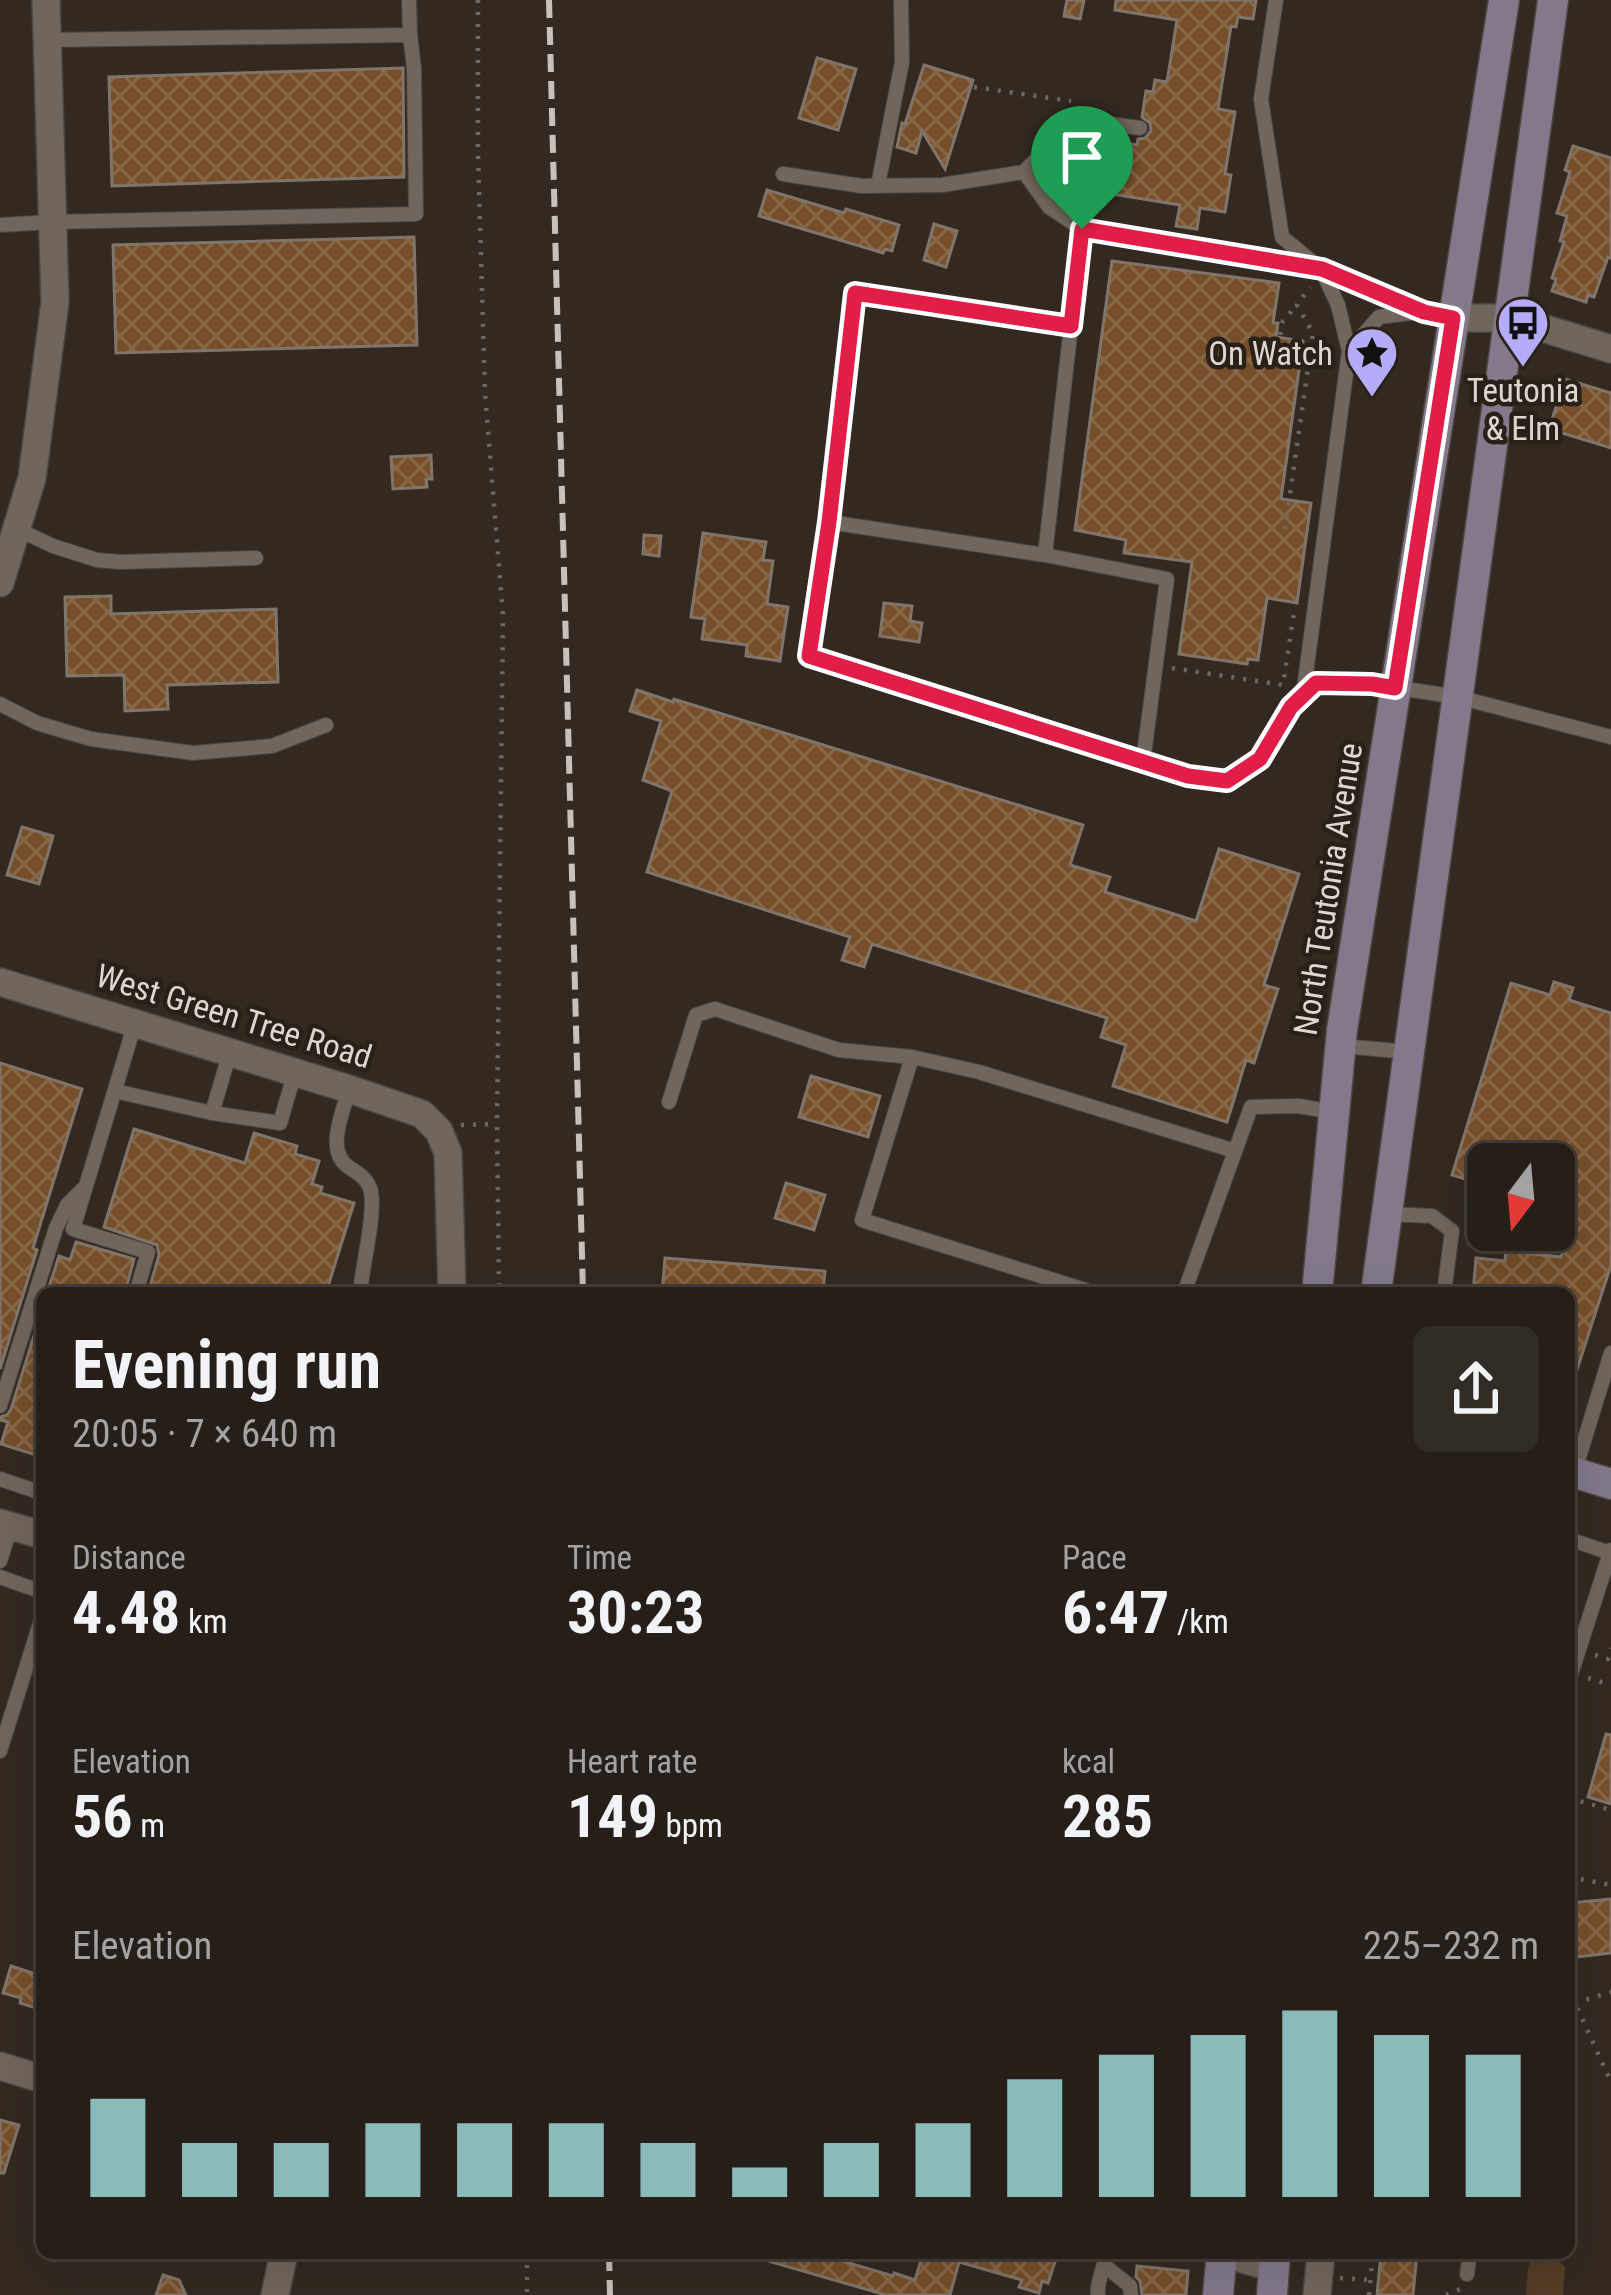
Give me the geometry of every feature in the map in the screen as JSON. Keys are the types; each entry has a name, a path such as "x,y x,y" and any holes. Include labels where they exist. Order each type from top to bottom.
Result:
{"main road":[{"name":"North Teutonia Avenue","path":"1318,1287 1340,1046 1395,688 1438,315 1504,0"},
{"path":"1377,1287 1553,0"},
{"path":"1575,1479 1611,1484"},
{"path":"1218,2295 1221,2259"}],"street":[{"path":"0,583 32,478 55,302 46,0"},
{"path":"1438,315 1510,318 1611,350"},
{"name":"West Green Tree Road","path":"0,982 349,1089 422,1114 439,1131"},
{"path":"439,1131 448,1153 452,1287"},
{"path":"6,1524 36,1533"},
{"path":"0,2066 36,2077"},
{"path":"275,2295 283,2259"},
{"path":"1238,2259 1274,2272"}],"lane":[{"path":"0,225 416,214 409,0"},
{"path":"878,185 902,62 901,0"},
{"path":"1276,0 1261,99 1282,237 1318,275 1338,305 1348,351 1303,696"},
{"path":"47,40 410,35"},
{"path":"783,174 862,186 942,185 1024,172 1074,118 1141,128"},
{"path":"1024,172 1049,207 1082,229 1318,275 1438,315"},
{"path":"1046,555 1082,229"},
{"path":"1071,326 855,293 809,656 1188,776 1227,781 1260,759 1291,707 1316,683 1372,684 1458,697 1611,737"},
{"path":"1348,351 1379,317 1400,312 1438,315"},
{"path":"829,522 1167,579 1143,762"},
{"path":"16,530 97,560 256,558"},
{"path":"0,704 37,723 91,740 193,753 272,746 326,725"},
{"path":"669,1102 696,1015 715,1009 839,1050 979,1072 1235,1151"},
{"path":"135,1023 73,1229 148,1252 138,1287"},
{"path":"1340,1046 1409,1052"},
{"path":"212,1112 230,1052"},
{"path":"912,1058 862,1220 1076,1287"},
{"path":"115,1091 280,1123 295,1072"},
{"path":"349,1089 336,1153 370,1188 361,1287"},
{"path":"1186,1287 1251,1107 1298,1106 1334,1112"},
{"path":"37,1287 67,1204 86,1186"},
{"path":"1387,1214 1432,1216 1452,1232 1445,1287"},
{"path":"0,1406 36,1292"},
{"path":"1575,1466 1611,1353"},
{"path":"0,1479 36,1490"},
{"path":"0,1561 6,1524"},
{"path":"1575,1541 1611,1551 1575,1647"},
{"path":"0,1577 36,1590"},
{"path":"0,1751 36,1636"},
{"path":"1098,2295 1106,2259"},
{"path":"1106,2259 1130,2286 1131,2295"},
{"path":"1467,2281 1470,2259"}],"path":[{"path":"478,0 485,393 503,615 499,1287"},
{"path":"974,87 1078,102"},
{"path":"1280,335 1282,321 1318,275"},
{"path":"1286,529 1313,333 1297,304"},
{"path":"1167,668 1283,685 1294,606"},
{"path":"439,1131 497,1124"},
{"path":"1575,1677 1611,1685"},
{"path":"1575,1800 1611,1810"},
{"path":"1575,1878 1611,1885"},
{"path":"1575,2001 1611,1992"},
{"path":"1575,2008 1611,2082"},
{"path":"527,2259 527,2295"},
{"path":"1369,2295 1372,2259"},
{"path":"1327,2286 1370,2280"},
{"path":"1446,2295 1467,2281"}],"shaded area":[{"path":"1532,2259 1554,2259 1565,2266 1563,2295 1526,2295"}],"building":[{"path":"1067,0 1084,0 1080,19 1064,16"},
{"path":"1116,0 1256,0 1253,19 1238,17 1236,27 1231,26 1218,109 1235,112 1225,174 1231,175 1225,212 1200,208 1197,229 1176,226 1180,205 1075,188 1082,142 1078,131 1137,145 1151,131 1142,117 1146,91 1153,92 1155,80 1167,82 1177,20 1115,10"},
{"path":"817,58 856,69 838,130 799,118"},
{"path":"924,65 973,80 945,169 922,131 916,153 897,147"},
{"path":"403,68 404,177 112,186 109,77"},
{"path":"1573,146 1611,158 1611,258 1594,297 1588,295 1586,302 1552,291 1567,216 1557,213"},
{"path":"767,190 899,225 892,251 883,253 759,216"},
{"path":"934,224 957,231 946,267 924,260"},
{"path":"414,237 417,345 116,353 113,245"},
{"path":"1112,261 1279,283 1273,323 1278,323 1276,337 1303,341 1281,499 1311,503 1297,603 1267,598 1258,660 1248,659 1247,664 1179,654 1192,562 1124,553 1126,540 1075,530"},
{"path":"1565,379 1611,393 1611,448 1549,429"},
{"path":"431,455 432,479 426,479 427,487 393,489 391,457"},
{"path":"703,533 766,542 763,560 773,561 767,604 788,607 780,661 746,656 747,645 702,639 705,619 691,617"},
{"path":"644,535 661,536 659,556 643,554"},
{"path":"111,596 111,614 276,609 278,682 167,685 168,709 125,711 124,675 67,676 65,597"},
{"path":"884,603 912,606 910,621 922,623 919,642 880,636"},
{"path":"637,690 1083,825 1070,865 1110,877 1105,892 1196,921 1219,849 1299,874 1264,985 1278,989 1254,1063 1246,1060 1227,1122 1113,1086 1126,1045 1101,1037 1107,1018 872,944 864,967 842,960 850,937 647,872 672,791 643,780 661,721 630,711"},
{"path":"22,827 53,836 39,884 7,875"},
{"path":"1554,982 1573,988 1569,1000 1611,1013 1611,1265 1575,1376 1575,1287 1474,1287 1476,1258 1505,1261 1506,1251 1561,1257 1563,1251 1575,1251 1575,1143 1467,1143 1467,1180 1452,1175 1511,983 1550,995"},
{"path":"0,1063 82,1089 0,1369"},
{"path":"811,1076 880,1096 868,1137 799,1117"},
{"path":"134,1129 245,1163 254,1133 297,1146 295,1154 319,1161 312,1184 322,1187 320,1193 354,1203 328,1287 150,1287 159,1255 157,1245 104,1227"},
{"path":"786,1183 825,1195 814,1230 775,1218"},
{"path":"76,1242 134,1259 127,1287 49,1287 59,1256 70,1260"},
{"path":"665,1258 825,1271 824,1287 663,1287"},
{"path":"36,1329 36,1455 1,1444 8,1422 0,1417 11,1409"},
{"path":"1606,1734 1611,1735 1611,1804 1588,1797"},
{"path":"1611,1899 1611,1953 1576,1957 1575,1902"},
{"path":"11,1966 36,1974 36,2008 3,1993"},
{"path":"0,2120 19,2125 4,2173 0,2173"},
{"path":"761,2259 835,2259 915,2280 921,2259 1056,2259 1039,2293 1019,2287 1022,2280 959,2262 950,2295 886,2295"},
{"path":"1380,2259 1416,2259 1413,2295 1377,2295"},
{"path":"1137,2266 1188,2271 1186,2295 1142,2295"},
{"path":"163,2275 179,2280 186,2295 156,2295"}],"railway":[{"path":"549,0 583,1287"},
{"path":"609,2259 610,2295"}],"place":[{"name":"Teutonia & Elm","path":"1523,369"},
{"name":"On Watch","path":"1372,399"}],"route":[{"path":"1082,229 1322,269 1424,312 1453,318 1395,688 1316,683 1291,707 1260,759 1227,781 1188,776 809,656 855,293 1071,326 1082,229"}]}
